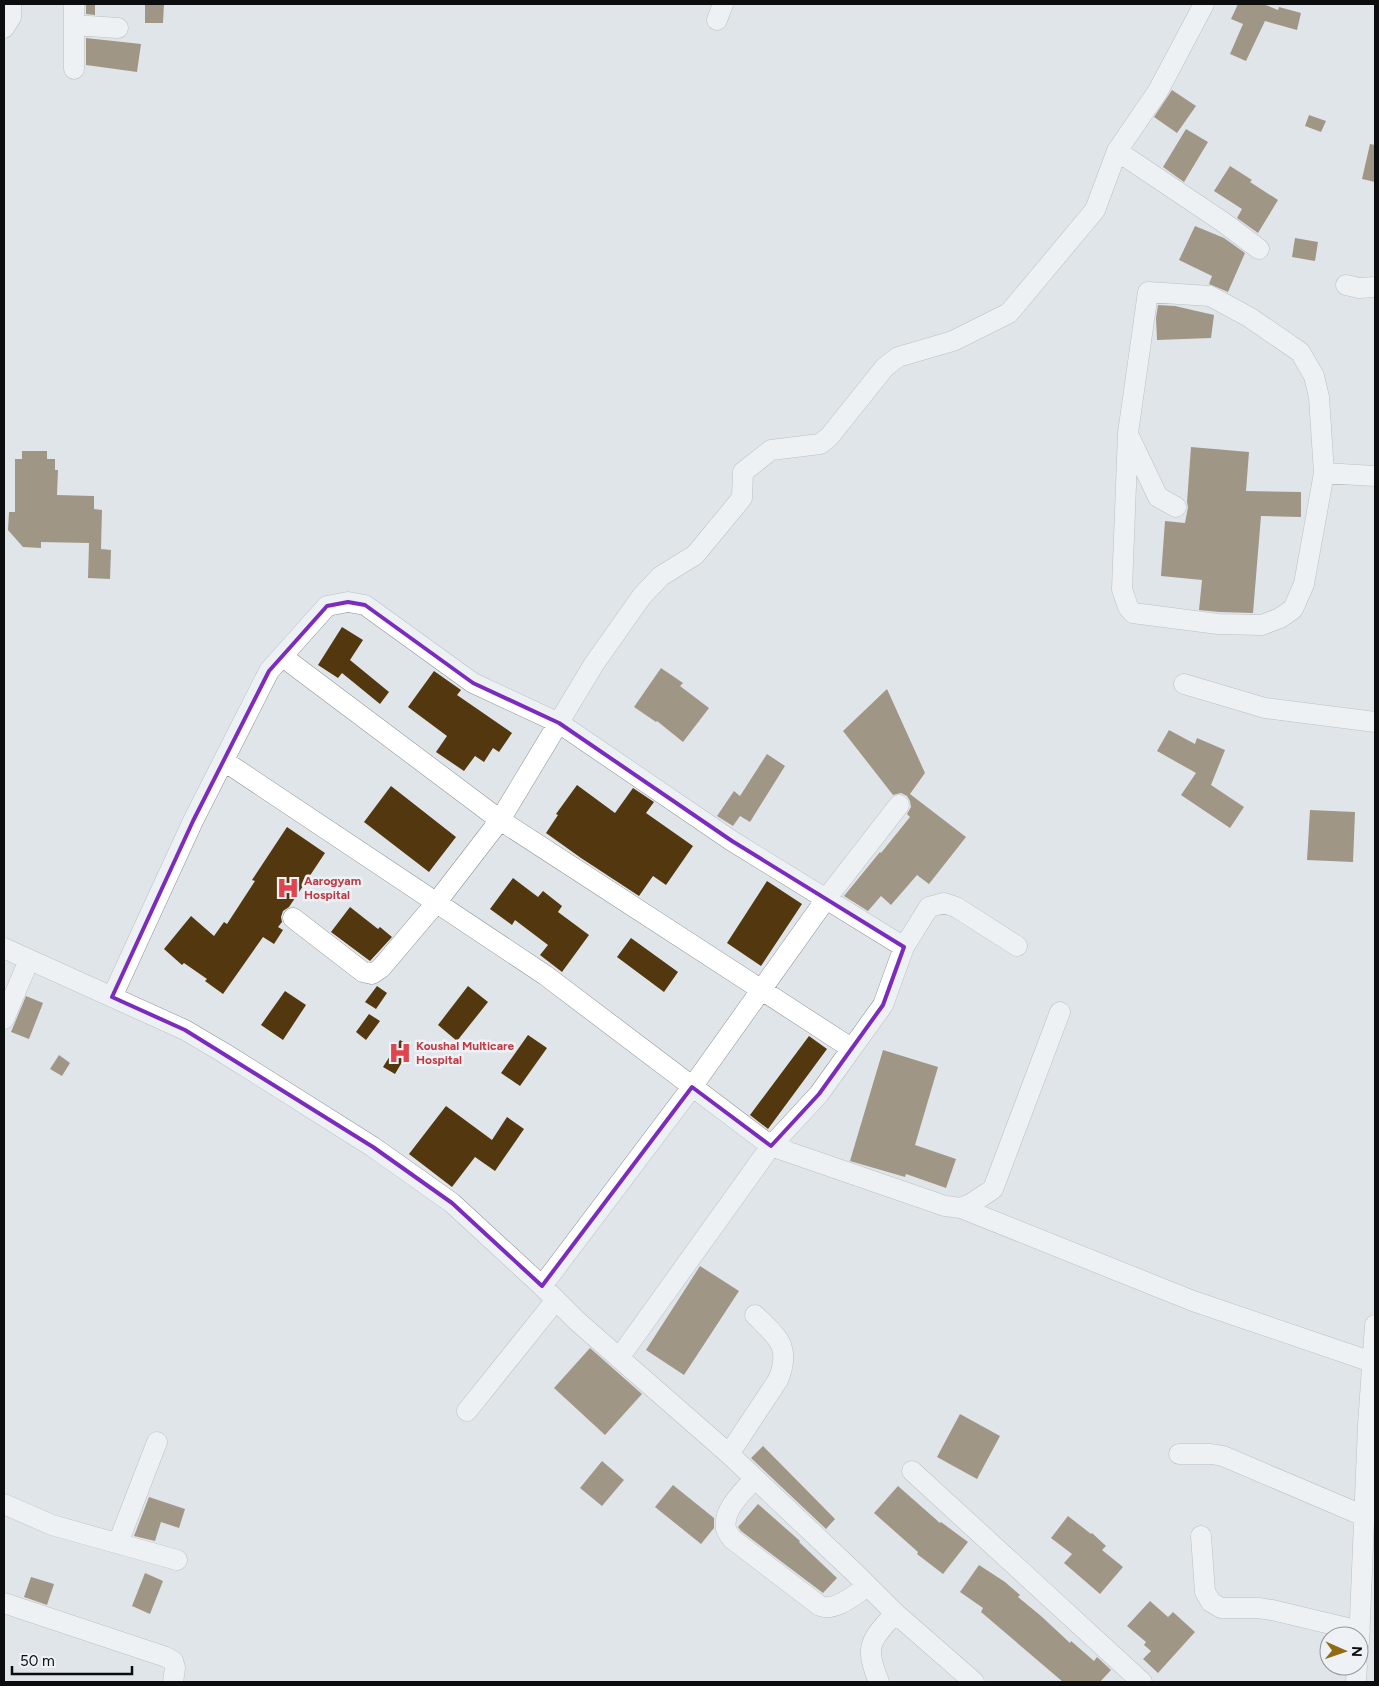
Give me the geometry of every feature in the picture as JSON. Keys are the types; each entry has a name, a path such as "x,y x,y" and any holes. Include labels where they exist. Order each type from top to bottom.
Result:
{"street":[{"path":"4,28 11,17 12,4"},
{"path":"74,4 74,69"},
{"path":"293,918 363,972 372,974 381,968 436,903 500,820 594,664 642,596 661,576 694,555 742,498 743,472 771,450 820,444 828,437 885,367 898,356 953,341 1009,313 1095,210 1117,152 1158,91 1204,4"},
{"path":"74,25 118,28"},
{"path":"1117,152 1223,222 1260,249"},
{"path":"1346,285 1359,288 1375,287"},
{"path":"1148,292 1210,296 1249,317 1300,352 1314,376 1317,390 1324,473 1304,584 1292,609 1280,618 1262,625 1218,624 1133,613 1128,607 1122,589 1128,433 1148,292"},
{"path":"1128,433 1158,497 1176,507"},
{"path":"1324,473 1375,476"},
{"path":"112,997 194,821 269,671 327,606 348,602 365,605 473,684 559,723 732,841 904,947"},
{"path":"283,657 500,820 851,1048"},
{"path":"1184,684 1265,708 1375,722"},
{"path":"224,761 545,975 771,1146 944,1206 962,1208 1193,1301 1372,1362"},
{"path":"542,1286 692,1087 826,899 899,805"},
{"path":"619,1358 771,1146 819,1094 883,1005 904,947 929,907 944,903 956,907 1017,946"},
{"path":"4,948 185,1030 250,1068 373,1147 452,1203 577,1321 729,1454 895,1613 974,1682"},
{"path":"4,1018 29,960"},
{"path":"962,1208 993,1189 1060,1012"},
{"path":"466,1411 556,1300"},
{"path":"729,1454 778,1380 783,1367 783,1352 779,1339 755,1315"},
{"path":"1359,1626 1375,1325"},
{"path":"118,1543 157,1442"},
{"path":"1179,1454 1223,1456 1364,1516"},
{"path":"912,1471 1142,1682"},
{"path":"754,1479 728,1511 726,1530 732,1539 826,1609 834,1607 868,1586"},
{"path":"4,1504 52,1525 177,1560"},
{"path":"1201,1536 1205,1592 1211,1602 1221,1608 1272,1610 1324,1626"},
{"path":"4,1603 166,1657 173,1661 173,1682"},
{"path":"879,1682 870,1662 870,1649 874,1637 895,1613"}],"highlighted area":[{"path":"348,602 365,605 473,683 559,723 732,841 904,947 883,1005 819,1094 771,1146 692,1087 542,1286 452,1203 373,1147 185,1030 112,997 193,821 269,671 327,606"}],"building":[{"path":"86,4 95,4 95,15 86,14"},
{"path":"145,4 164,4 163,23 145,23"},
{"path":"1238,4 1263,4 1278,10 1279,7 1301,13 1297,30 1265,21 1246,61 1230,54 1243,24 1231,19"},
{"path":"86,38 141,44 137,72 86,65"},
{"path":"1172,90 1196,106 1177,133 1154,117"},
{"path":"1309,115 1326,121 1321,132 1305,126"},
{"path":"1186,129 1208,142 1184,182 1163,167"},
{"path":"1370,144 1375,145 1375,182 1362,179"},
{"path":"1230,166 1278,200 1258,233 1237,218 1242,209 1214,191"},
{"path":"1195,226 1224,238 1245,253 1228,292 1209,284 1212,276 1179,260"},
{"path":"1295,238 1318,242 1315,261 1292,257"},
{"path":"1158,305 1175,306 1214,315 1211,338 1157,340 1156,318"},
{"path":"1191,447 1249,452 1246,491 1301,492 1301,517 1261,516 1253,613 1199,610 1202,580 1161,576 1165,521 1185,523 1188,507"},
{"path":"22,451 47,451 47,459 55,459 55,470 58,470 57,495 94,496 94,509 102,510 101,549 111,550 110,579 88,578 89,543 41,542 41,548 23,547 8,530 9,512 15,512 15,459 22,459"},
{"path":"342,627 363,640 350,660 389,692 380,704 342,673 338,678 318,665"},
{"path":"661,668 683,683 680,686 709,708 683,742 657,721 634,707"},
{"path":"434,671 461,690 457,695 512,733 499,752 493,748 484,762 475,756 464,771 436,752 447,736 408,707"},
{"path":"887,689 925,773 910,794 966,837 929,884 917,875 891,905 881,896 868,911 844,896 910,817 907,814 911,807 907,796 901,793 893,795 843,731"},
{"path":"1169,730 1195,744 1197,738 1225,750 1211,785 1244,807 1230,828 1181,795 1196,773 1157,751"},
{"path":"767,754 785,766 750,822 740,816 733,826 717,816 734,791 740,796"},
{"path":"577,785 615,813 633,788 654,802 646,813 693,846 666,885 653,876 639,896 546,833 558,815 556,814"},
{"path":"391,786 456,837 429,872 364,822"},
{"path":"1310,810 1355,812 1353,862 1307,860"},
{"path":"287,827 325,853 289,907 283,911 282,922 278,927 283,930 274,944 263,937 223,994 205,981 207,979 184,963 182,965 164,949 191,916 214,936 224,922 227,924 255,881 252,880"},
{"path":"513,878 538,897 543,891 562,906 558,912 589,935 562,972 540,955 548,945 515,920 512,925 490,909"},
{"path":"767,881 802,904 761,966 727,943"},
{"path":"350,907 378,929 380,927 392,937 370,961 331,932"},
{"path":"631,938 678,972 664,992 617,957"},
{"path":"377,986 387,993 376,1009 365,1002"},
{"path":"468,986 488,1002 457,1041 438,1025"},
{"path":"285,991 306,1005 283,1040 261,1025"},
{"path":"26,996 43,1003 29,1039 11,1032"},
{"path":"369,1014 380,1021 366,1040 356,1032"},
{"path":"528,1035 547,1048 520,1086 501,1073"},
{"path":"809,1036 827,1049 768,1129 750,1115"},
{"path":"400,1040 411,1047 395,1074 383,1067"},
{"path":"883,1050 938,1067 915,1145 956,1159 946,1188 906,1174 905,1177 850,1161"},
{"path":"59,1055 70,1063 62,1076 50,1069"},
{"path":"446,1106 492,1140 507,1117 524,1129 495,1171 475,1157 452,1187 409,1154"},
{"path":"700,1266 739,1291 684,1375 646,1350"},
{"path":"590,1348 642,1394 605,1435 554,1388"},
{"path":"960,1414 1000,1436 977,1479 937,1457"},
{"path":"763,1446 835,1519 826,1529 751,1458"},
{"path":"602,1461 624,1480 602,1506 580,1488"},
{"path":"673,1485 714,1518 714,1528 701,1544 655,1507"},
{"path":"898,1486 940,1523 968,1542 943,1574 917,1554 918,1552 874,1513"},
{"path":"149,1497 185,1509 179,1528 161,1522 155,1541 134,1536"},
{"path":"758,1504 800,1541 837,1578 823,1593 738,1527"},
{"path":"1068,1516 1092,1533 1106,1546 1102,1550 1123,1567 1100,1594 1064,1563 1072,1554 1051,1538"},
{"path":"979,1565 1005,1582 1020,1595 1018,1597 1070,1643 1071,1641 1094,1661 1097,1657 1111,1670 1100,1682 1063,1682 981,1612 983,1608 960,1592"},
{"path":"145,1573 163,1581 150,1614 132,1606"},
{"path":"31,1577 54,1584 47,1605 24,1597"},
{"path":"1150,1601 1168,1617 1173,1612 1195,1632 1158,1673 1143,1659 1151,1651 1144,1645 1146,1642 1127,1626"}],"place":[{"name":"Aarogyam Hospital","path":"288,888"},
{"name":"Koushal Multicare Hospital","path":"400,1053"}]}
